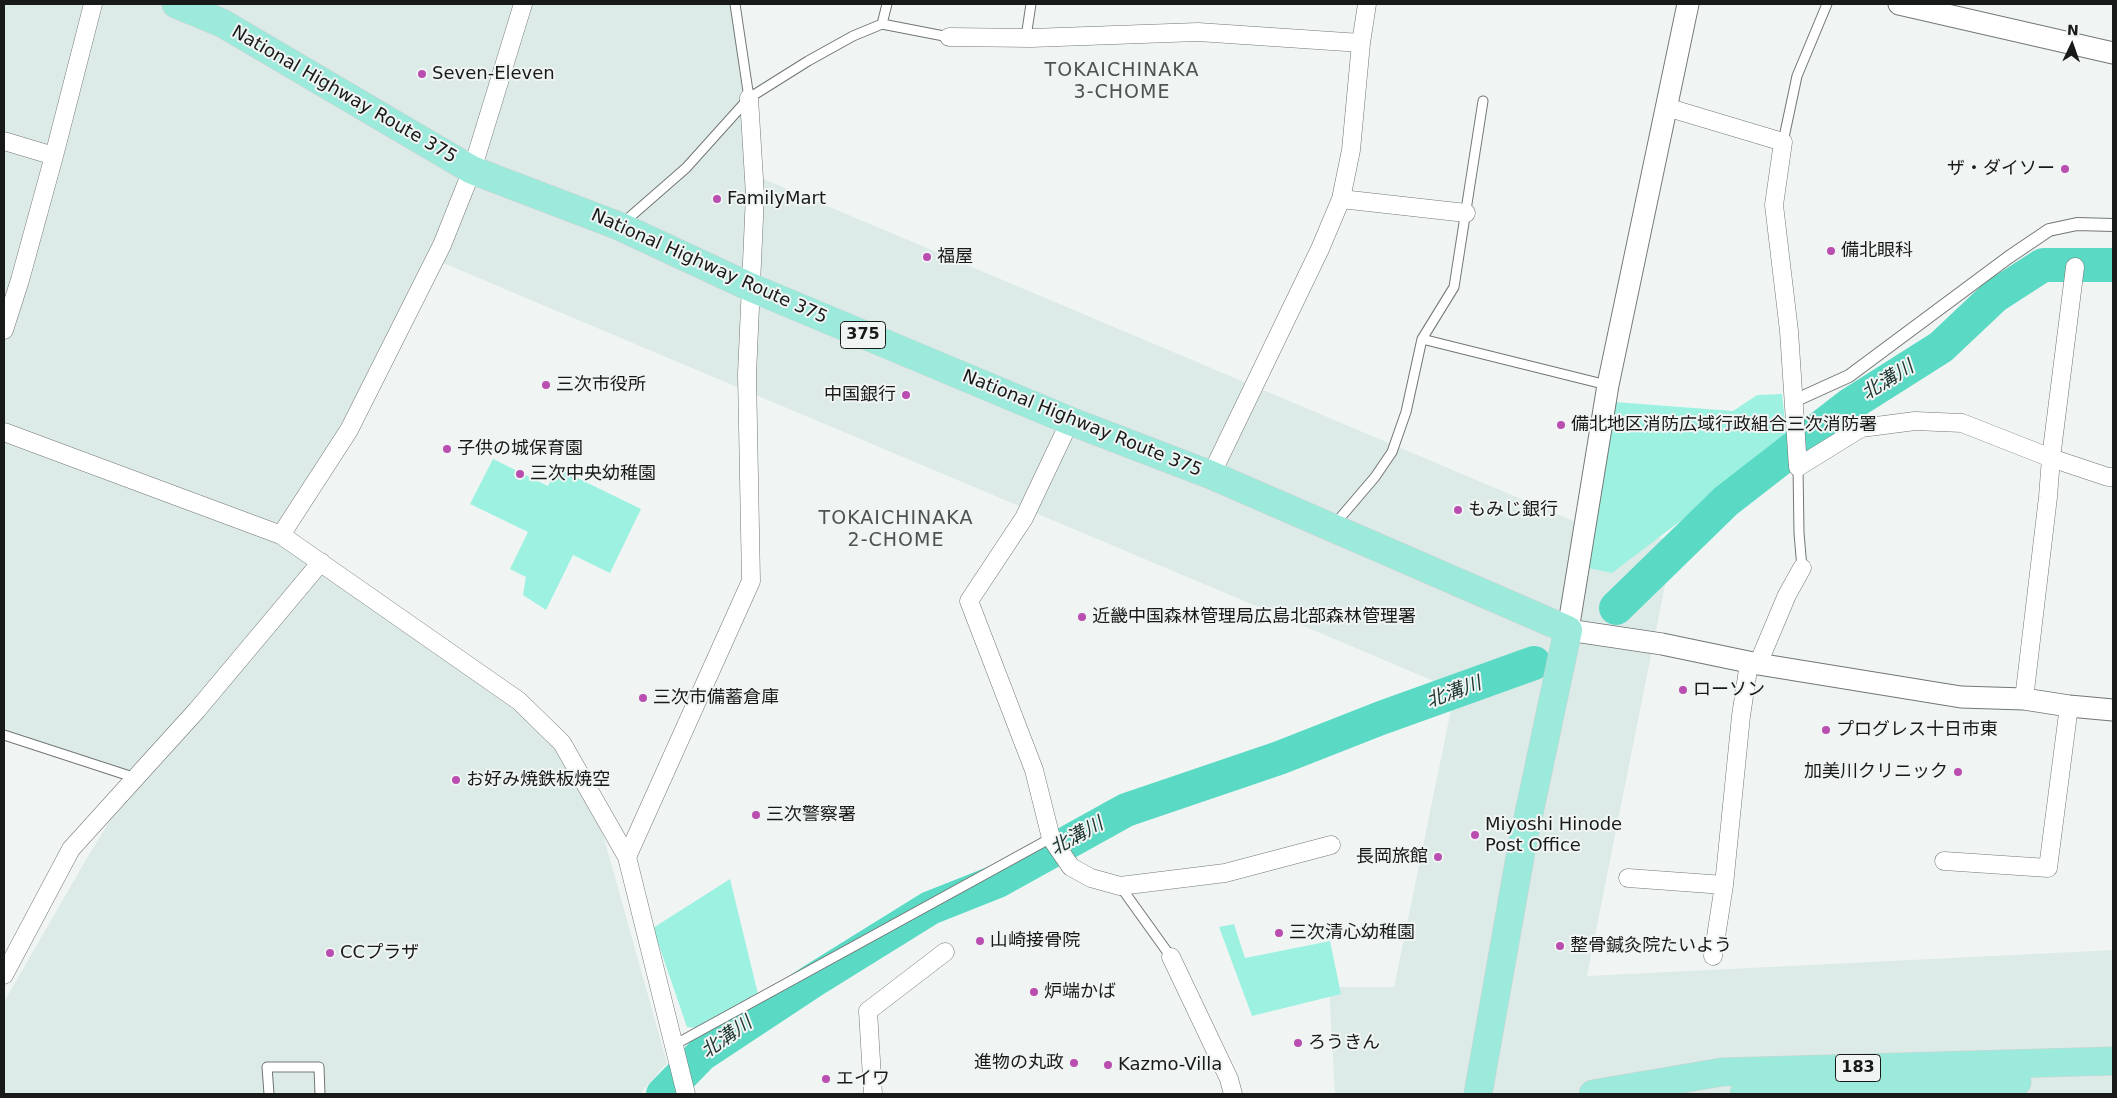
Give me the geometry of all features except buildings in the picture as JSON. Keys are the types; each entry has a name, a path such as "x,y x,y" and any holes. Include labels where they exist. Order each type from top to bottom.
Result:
{"highway":[{"name":"National Highway Route 375","path":"176,4 222,23 472,170 619,226 750,287 1070,421 1212,476 1332,526 1568,630"},
{"path":"1478,1094 1522,846 1568,630"},
{"name":"183","path":"1606,1094 1722,1072 2113,1060"},
{"name":"183","path":"1744,1094 2113,1078"}],"street":[{"path":"4,330 20,280 94,4"},
{"path":"281,535 349,430 442,245 472,170 523,4"},
{"path":"1212,476 1320,249 1341,199 1351,150 1361,43 1367,4"},
{"path":"1688,4 1608,385 1568,630 1662,644 1754,664 1961,697 2024,699 2113,710"},
{"path":"1899,4 2113,53"},
{"path":"949,37 1026,37 1198,32 1361,43"},
{"path":"627,857 751,581 747,374 756,195 749,98"},
{"path":"1666,107 1784,142 1774,205 1789,331 1798,467 1861,428 1914,421 1962,423 2051,458 2113,477"},
{"path":"4,141 54,156"},
{"path":"1341,199 1466,213"},
{"path":"1794,401 1849,376 2009,257 2050,230 2077,224 2113,225"},
{"path":"2024,699 2075,267"},
{"path":"1070,421 1024,518 969,601 1034,770 1057,846 1071,867 1091,878 1120,886 1225,873 1330,845"},
{"path":"4,432 281,535 519,701 562,743 627,857 685,1088"},
{"path":"4,975 71,849 197,710 321,562"},
{"path":"1713,956 1724,885 1741,716 1754,664 1802,568"},
{"path":"1944,862 2048,868 2069,706"},
{"path":"1628,878 1724,885"},
{"path":"873,1094 868,1011 945,952"},
{"path":"1171,957 1229,1079 1233,1094"}],"lane":[{"path":"735,4 749,98"},
{"path":"882,24 888,4"},
{"path":"1026,37 1031,4"},
{"path":"1784,142 1797,76 1827,4"},
{"path":"619,226 686,168 749,98 808,61 853,36 882,24 949,37"},
{"path":"1332,526 1375,477 1392,452 1406,412 1422,338 1454,287 1483,101"},
{"path":"1422,338 1608,385"},
{"path":"1798,467 1799,533 1802,568"},
{"path":"4,735 136,778"},
{"path":"676,1051 1057,846"},
{"path":"1120,886 1171,957"},
{"path":"269,1094 267,1067 319,1067 320,1094"}],"shaded area":[{"path":"4,4 734,4 754,175 1583,525 1674,540 1587,976 2113,950 2113,1094 1335,1094 1329,987 1394,987 1455,690 436,260 288,536 560,745 588,774 667,1063 640,1094 4,1094 4,1002 87,858 136,778 4,738"}],"green space":[{"path":"1782,394 1787,440 1612,573 1584,567 1615,402 1733,411 1757,395"},
{"path":"493,459 548,486 557,468 641,509 610,573 573,555 546,610 523,595 526,577 510,569 528,532 470,504"},
{"path":"730,879 758,994 696,1028 687,1027 653,928"},
{"path":"1234,924 1245,958 1330,941 1341,994 1252,1016 1219,927"}],"waterway":[{"name":"北溝川","path":"1616,608 1726,501 1851,404 1941,347 1995,296 2043,265 2113,265"},
{"name":"北溝川","path":"663,1094 702,1054 814,980 930,908 998,881 1126,810 1279,758 1381,718 1534,663"}],"place":[{"name":"Seven-Eleven","path":"422,74"},
{"name":"ザ・ダイソー","path":"2065,169"},
{"name":"FamilyMart","path":"717,199"},
{"name":"備北眼科","path":"1831,251"},
{"name":"福屋","path":"927,257"},
{"name":"三次市役所","path":"546,385"},
{"name":"中国銀行","path":"906,395"},
{"name":"備北地区消防広域行政組合三次消防署","path":"1561,425"},
{"name":"子供の城保育園","path":"447,449"},
{"name":"三次中央幼稚園","path":"520,474"},
{"name":"もみじ銀行","path":"1458,510"},
{"name":"近畿中国森林管理局広島北部森林管理署","path":"1082,617"},
{"name":"ローソン","path":"1683,690"},
{"name":"三次市備蓄倉庫","path":"643,698"},
{"name":"プログレス十日市東","path":"1826,730"},
{"name":"加美川クリニック","path":"1958,772"},
{"name":"お好み焼鉄板焼空","path":"456,780"},
{"name":"三次警察署","path":"756,815"},
{"name":"Miyoshi Hinode Post Office","path":"1475,835"},
{"name":"長岡旅館","path":"1438,857"},
{"name":"三次清心幼稚園","path":"1279,933"},
{"name":"山崎接骨院","path":"980,941"},
{"name":"整骨鍼灸院たいよう","path":"1560,946"},
{"name":"CCプラザ","path":"330,953"},
{"name":"炉端かば","path":"1034,992"},
{"name":"ろうきん","path":"1298,1043"},
{"name":"進物の丸政","path":"1074,1063"},
{"name":"Kazmo-Villa","path":"1108,1065"},
{"name":"エイワ","path":"826,1079"}],"district":[{"name":"TOKAICHINAKA 3-CHOME","path":"1122,82"},
{"name":"TOKAICHINAKA 2-CHOME","path":"896,530"}]}
